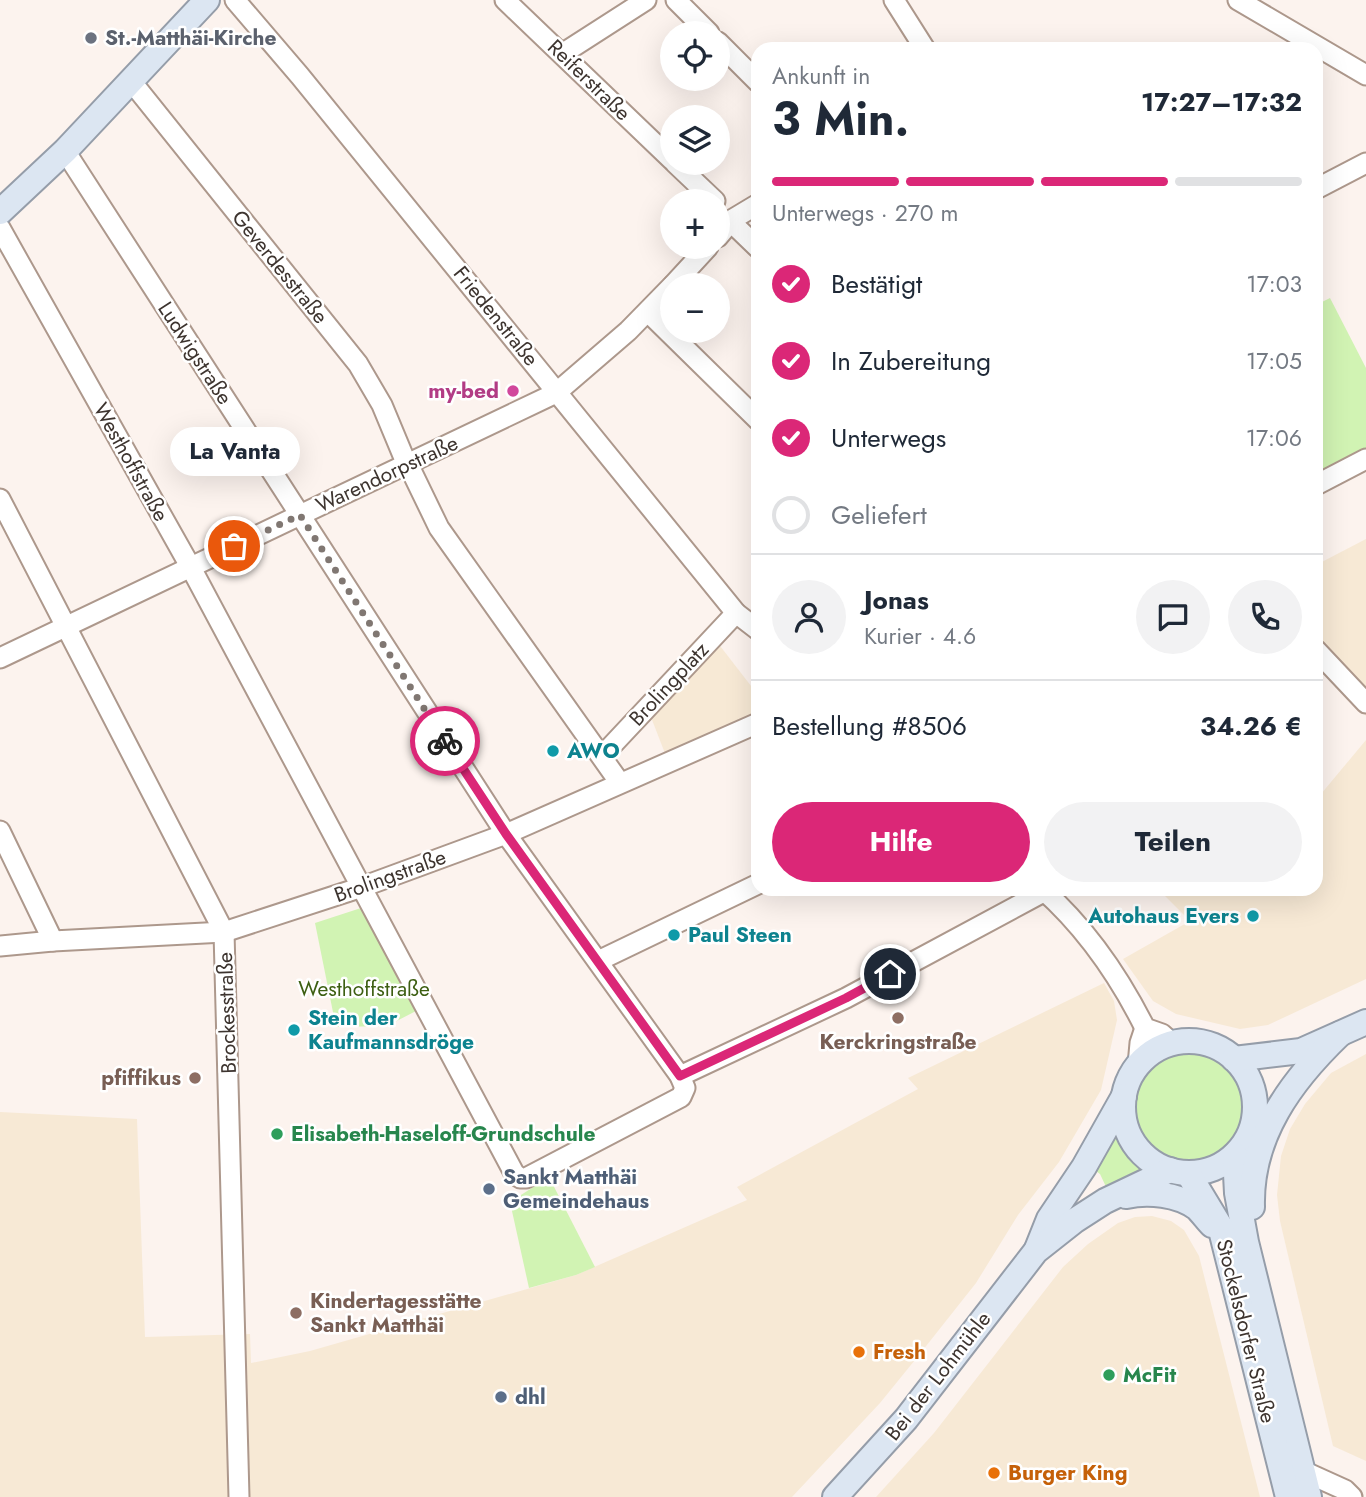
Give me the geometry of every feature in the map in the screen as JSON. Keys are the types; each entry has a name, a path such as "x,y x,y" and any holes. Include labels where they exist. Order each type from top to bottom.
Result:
{"main road":[{"path":"0,212 65,151 207,0"},
{"path":"1234,1059 1301,1051 1366,1022"},
{"path":"1268,1329 1265,1265 1252,1212 1251,1184 1256,1161 1268,1126 1284,1096 1310,1063 1340,1034"},
{"path":"1201,1042 1234,1059 1252,1088 1255,1108 1248,1137 1235,1154 1209,1170 1179,1172 1148,1159 1133,1143 1125,1123 1124,1095 1138,1065 1157,1050 1172,1044 1201,1042"},
{"path":"1255,1108 1301,1051"},
{"name":"Bei der Lohmühle","path":"1036,1251 1049,1219 1084,1167 1124,1095"},
{"name":"Stockelsdorfer Straße","path":"1235,1154 1237,1193 1246,1242 1309,1497"},
{"name":"Stockelsdorfer Straße","path":"1179,1172 1212,1210 1220,1226 1288,1497"},
{"name":"Bei der Lohmühle","path":"835,1497 906,1419 1036,1251 1105,1201 1179,1172"},
{"path":"1105,1201 1143,1192 1173,1197 1196,1208 1217,1231 1227,1251"}],"street":[{"name":"Friedenstraße","path":"235,0 256,22 736,613 751,625"},
{"name":"Reiferstraße","path":"505,0 660,148"},
{"path":"562,54 646,0"},
{"path":"676,0 697,21"},
{"path":"894,0 921,42"},
{"path":"1238,0 1305,42"},
{"path":"1323,52 1366,75"},
{"path":"730,53 751,75"},
{"name":"Geverdesstraße","path":"131,82 358,364 382,405 439,528 620,783"},
{"name":"Ludwigstraße","path":"65,151 506,834 680,1076"},
{"path":"1323,185 1366,163"},
{"name":"Reiferstraße","path":"687,175 702,189"},
{"path":"730,224 751,209"},
{"name":"Westhoffstraße","path":"0,228 190,566 514,1173 520,1178 526,1178 681,1097 685,1088 680,1076"},
{"name":"Reiferstraße","path":"730,228 751,243"},
{"name":"Warendorpstraße","path":"684,273 697,259"},
{"name":"Warendorpstraße","path":"0,658 556,393 660,299"},
{"path":"648,312 751,413"},
{"path":"1323,481 1366,459"},
{"name":"Brockesstraße","path":"0,499 224,932 239,1497"},
{"name":"Brolingplatz","path":"602,756 736,613"},
{"path":"1323,657 1366,703"},
{"name":"Brolingstraße","path":"0,946 224,932 362,887 506,834 751,726"},
{"path":"0,831 53,941"},
{"path":"598,961 751,887"},
{"path":"680,1076 846,998 1034,896"},
{"path":"1051,896 1072,917 1116,974 1145,1028 1162,1034 1172,1044"},
{"path":"1138,1065 1140,1043 1145,1028"},
{"path":"1303,1471 1345,1490 1352,1497"}],"shaded area":[{"path":"1366,539 1366,716 1323,670 1323,561"},
{"path":"717,642 751,686 751,719 666,756 649,712"},
{"path":"1366,740 1366,979 1268,1025 1240,1029 1176,1014 1153,1001 1123,959 1190,921 1165,896 1323,896 1323,792"},
{"path":"1104,983 1114,1001 1117,1020 1101,1090 1059,1162 1018,1215 976,1283 919,1355 880,1403 792,1497 0,1497 0,1112 137,1119 145,1337 250,1334 251,1363 310,1351 576,1275 747,1200 737,1187 918,1089 908,1078"},
{"path":"1366,1054 1366,1461 1333,1446 1280,1221 1277,1195 1281,1156 1290,1129 1305,1104 1331,1073"},
{"path":"1152,1216 1171,1221 1184,1230 1199,1256 1260,1497 876,1497 934,1433 1063,1267 1088,1244 1118,1223 1135,1217"}],"green space":[{"path":"1330,298 1366,368 1366,449 1323,471 1323,302"},
{"name":"Westhoffstraße","path":"361,908 416,1011 387,1026 336,1027 315,923"},
{"path":"1189,1054 1210,1058 1227,1070 1239,1087 1243,1108 1239,1129 1227,1146 1210,1158 1189,1162 1168,1158 1151,1146 1139,1129 1135,1108 1139,1087 1151,1070 1168,1058"},
{"path":"1116,1133 1127,1152 1146,1170 1108,1191 1100,1174 1093,1169"},
{"path":"549,1177 595,1267 529,1288 510,1202"}],"way so far":[{"path":"234,546 300,515 445,741"}],"place":[{"name":"St.-Matthäi-Kirche","path":"91,38"},
{"name":"my-bed","path":"513,391"},
{"name":"La Vanta","path":"234,546"},
{"name":"AWO","path":"553,751"},
{"name":"Autohaus Evers","path":"1253,916"},
{"name":"Paul Steen","path":"674,935"},
{"name":"Kerckringstraße","path":"898,1018"},
{"name":"Stein der Kaufmannsdröge","path":"294,1030"},
{"name":"pfiffikus","path":"195,1078"},
{"name":"Elisabeth-Haseloff-Grundschule","path":"277,1134"},
{"name":"Sankt Matthäi Gemeindehaus","path":"489,1189"},
{"name":"Kindertagesstätte Sankt Matthäi","path":"296,1313"},
{"name":"Fresh","path":"859,1352"},
{"name":"McFit","path":"1109,1375"},
{"name":"dhl","path":"501,1397"},
{"name":"Burger King","path":"994,1473"}],"route":[{"path":"445,741 506,834 680,1076 846,998 890,974"}]}
